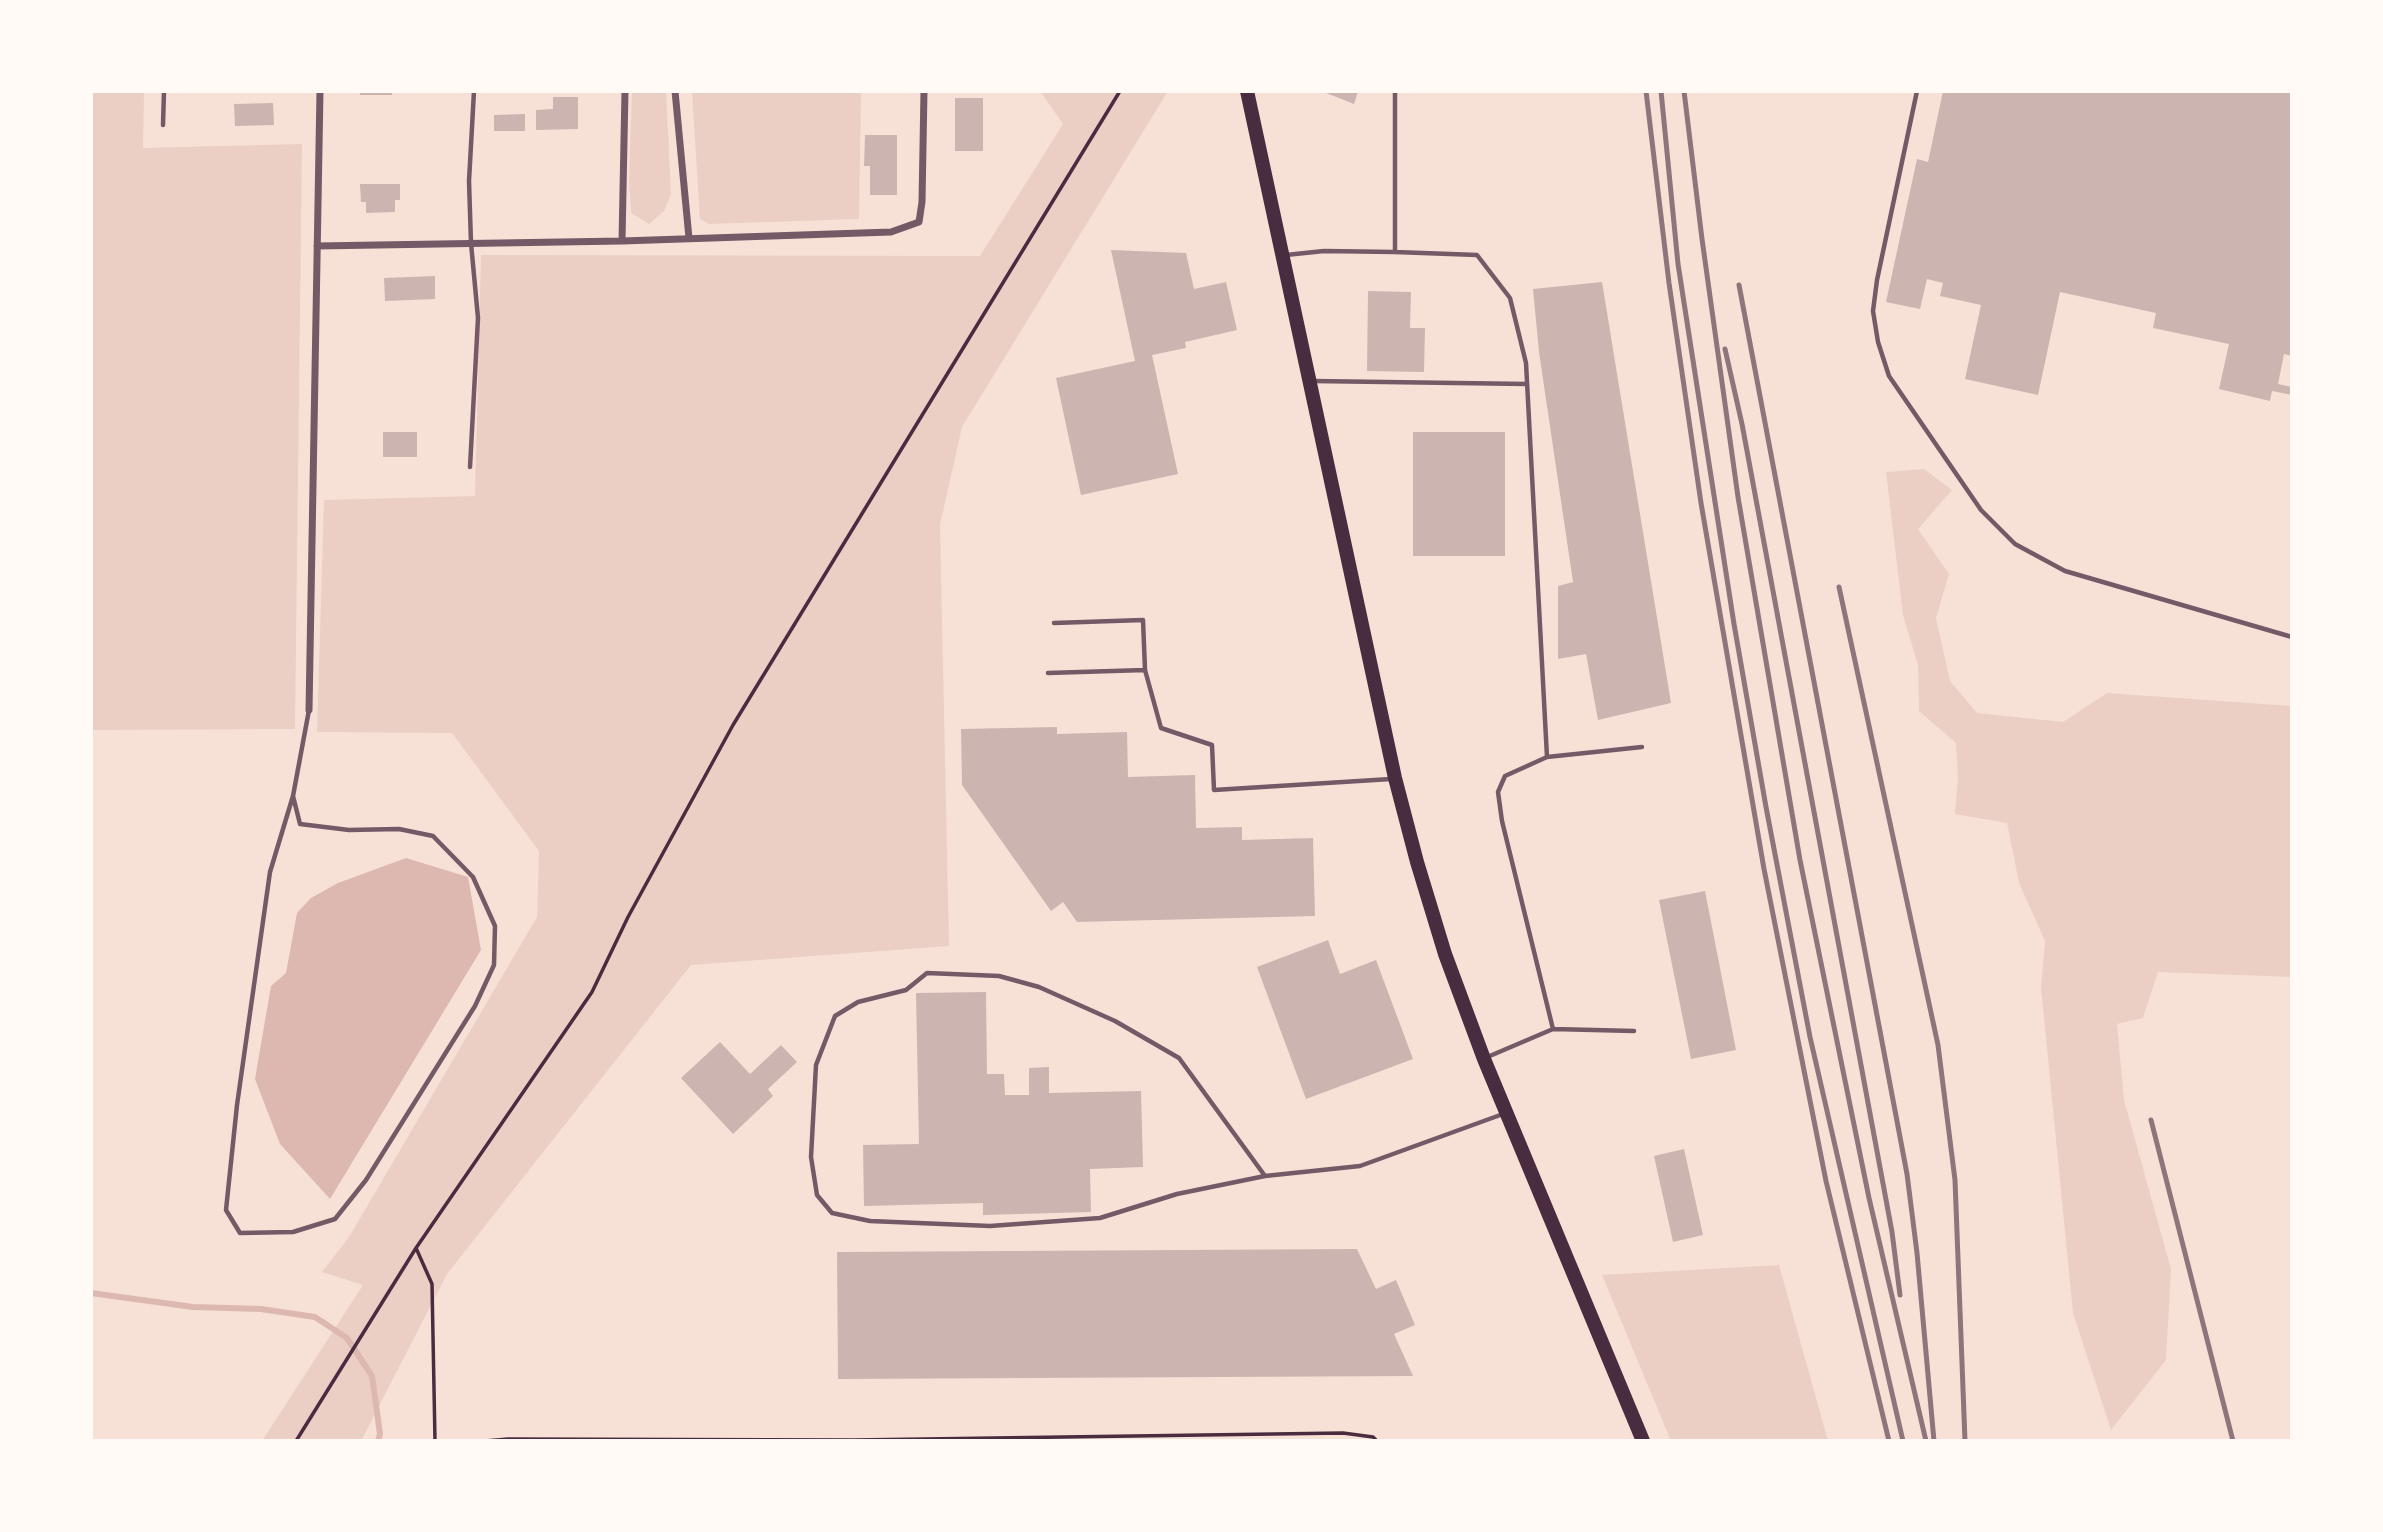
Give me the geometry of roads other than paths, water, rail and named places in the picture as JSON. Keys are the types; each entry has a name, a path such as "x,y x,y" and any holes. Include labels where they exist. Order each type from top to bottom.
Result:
{"main road":[{"path":"1247,91 1395,778 1417,862 1445,954 1484,1059 1643,1441"}],"street":[{"path":"309,710 320,91"},
{"path":"622,241 625,91"},
{"path":"676,91 689,239"},
{"path":"317,246 622,241 891,232 919,222 922,202 923,91"}],"lane":[{"path":"163,125 164,91"},
{"path":"470,467 478,317 469,181 474,91"},
{"path":"1395,91 1395,253"},
{"path":"1917,91 1877,280 1873,312 1878,342 1889,376 1981,510 2015,544 2065,571 2292,637"},
{"path":"1282,256 1324,251 1477,255 1510,298 1525,363 1527,384 1547,757"},
{"path":"1309,381 1527,384"},
{"path":"1054,623 1143,620 1145,670 1161,728 1212,745 1214,790 1395,778"},
{"path":"1048,673 1145,670"},
{"path":"293,796 300,824 349,830 399,829 433,836 473,877 495,926 494,965 475,1006 366,1180 335,1219 293,1232 240,1233 226,1210 237,1105 270,872 293,796 309,710"},
{"path":"1553,1029 1502,821 1498,792 1505,776 1547,757 1642,747"},
{"path":"1265,1176 1179,1058 1103,1016 1040,987 999,976 927,973 906,989 858,1002 835,1016 816,1065 811,1157 817,1195 832,1213 870,1221 990,1226 1100,1218 1177,1194 1265,1176 1360,1166 1507,1113"},
{"path":"1484,1059 1553,1029 1634,1031"}],"waterway":[{"path":"91,1293 193,1307 261,1309 315,1317 347,1338 372,1376 380,1434 378,1441"}],"railway":[{"path":"1646,91 1669,283 1701,503 1764,869 1826,1181 1889,1441"},
{"path":"1661,91 1678,264 1734,624 1766,807 1810,1037 1903,1441"},
{"path":"1684,91 1738,497 1800,860 1869,1198 1926,1441"},
{"path":"1739,285 1907,1174 1934,1441"},
{"path":"1725,349 1742,424 1892,1232 1900,1295"},
{"path":"1839,587 1938,1045 1955,1180 1965,1441"},
{"path":"2151,1120 2233,1441"}]}
